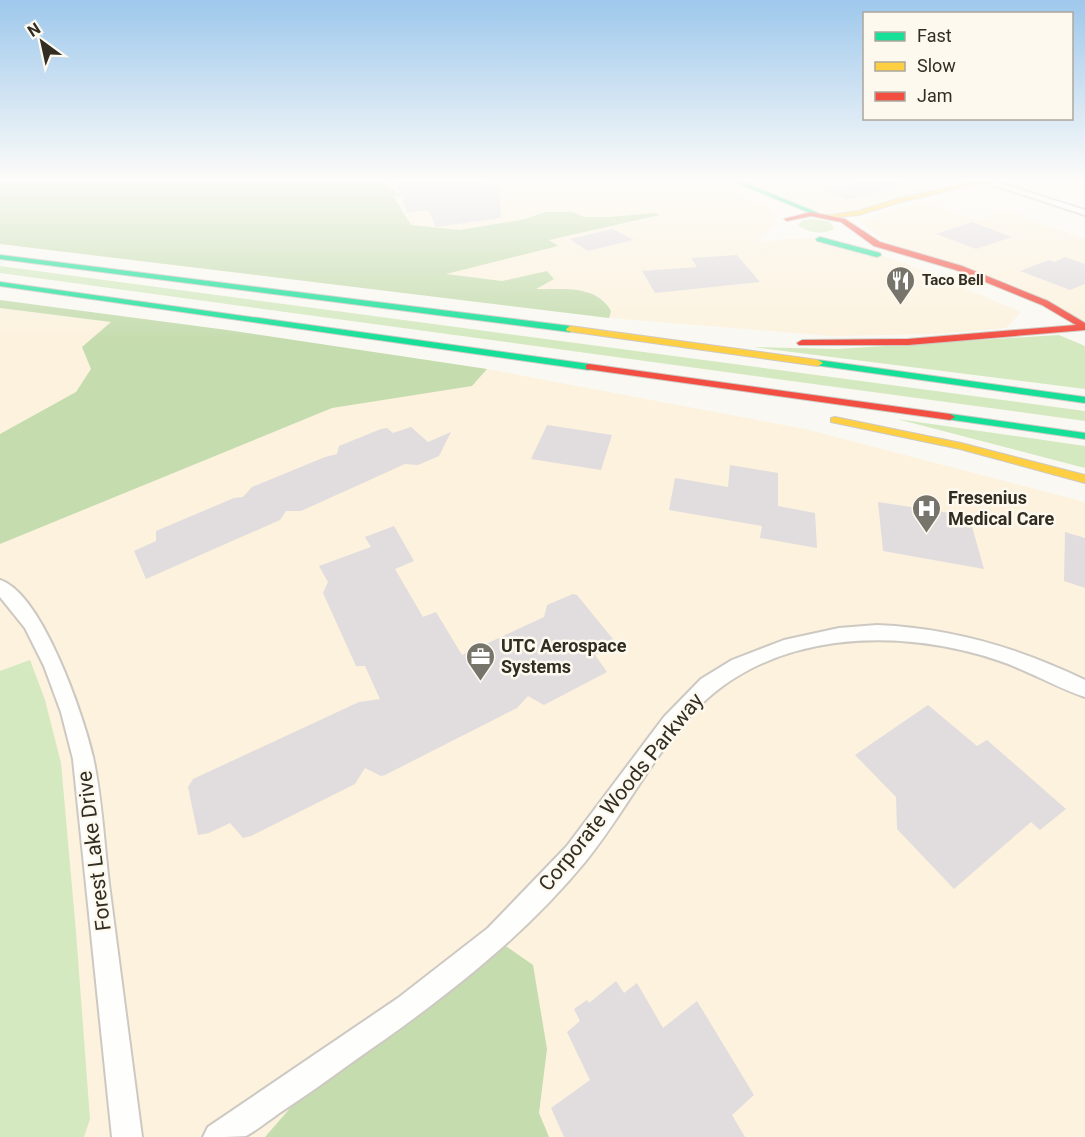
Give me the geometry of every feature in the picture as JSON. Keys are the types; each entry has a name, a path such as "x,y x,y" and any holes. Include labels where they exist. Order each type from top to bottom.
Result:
{"main road":[{"path":"849,234 848,236 814,238 902,262 934,275"},
{"path":"865,234 877,244 992,281 1045,303 1085,327"},
{"path":"0,257 569,329 1085,400"},
{"path":"902,262 928,265 977,281 992,281"},
{"path":"0,284 1085,436"},
{"path":"1042,317 1085,327"},
{"path":"569,329 781,343 848,345 938,342 1085,327"},
{"path":"609,369 769,406"},
{"path":"825,418 961,446 1085,479"}],"street":[{"name":"Forest Lake Drive","path":"0,586 31,624 54,664 72,712 83,759 127,1137"},
{"name":"Corporate Woods Parkway","path":"218,1137 432,991 497,936 552,881 597,828 676,716 713,681 753,657 819,639 848,634 912,635 986,650 1029,664 1085,689"}],"shaded area":[{"path":"575,234 764,234 760,242 807,237 853,247 902,262 1021,312 1006,328 935,334 833,336 609,318 611,310 534,289 554,279 547,271 502,281 444,274 557,245 548,240"},
{"path":"875,234 1071,234 1085,239 1085,327 1045,303 901,249"},
{"path":"0,308 487,369 805,429 1085,502 1085,1137 0,1137"}],"green space":[{"path":"0,234 575,234 549,240 558,246 446,274 502,281 547,271 554,279 536,289 588,292 605,302 611,311 609,318 0,244"},
{"path":"0,266 1085,411 1085,421 0,273"},
{"path":"0,300 227,330 487,369 472,386 332,408 0,544 0,434 76,392 91,369 82,347 111,322 0,308"},
{"path":"1059,335 1085,346 1085,389 753,347 838,349"},
{"path":"897,419 1085,446 1085,468"},
{"path":"30,660 45,700 61,763 90,1119 84,1137 0,1137 0,671"},
{"path":"503,944 533,965 547,1049 539,1113 549,1137 265,1137 292,1106"}],"building":[{"path":"591,234 623,234 634,240 588,251 569,239"},
{"path":"936,234 1004,234 1012,237 976,249"},
{"path":"737,255 760,282 655,293 642,271 697,267 691,258"},
{"path":"1065,257 1085,264 1085,284 1070,290 1020,271 1049,260 1055,262"},
{"path":"547,425 612,435 601,470 531,459"},
{"path":"411,427 428,442 451,432 439,456 418,465 405,464 301,511 286,511 280,520 146,579 134,551 156,541 156,531 234,498 243,497 252,487 337,454 339,446 381,429 387,428 393,433"},
{"path":"730,465 778,473 778,506 815,513 817,548 760,538 762,526 669,510 675,478 728,487"},
{"name":"Fresenius Medical Care","path":"878,502 969,516 984,569 883,551"},
{"name":"UTC Aerospace Systems","path":"394,526 414,561 395,569 423,617 436,612 462,655 544,617 547,605 573,594 577,595 617,644 595,655 607,672 544,705 528,696 517,708 385,775 381,776 365,768 355,784 251,836 243,838 230,823 209,833 198,835 188,787 193,779 359,702 380,699 365,666 356,666 323,593 328,582 319,566 371,547 365,537"},
{"path":"1065,532 1085,538 1085,588 1064,581"},
{"path":"928,705 977,746 987,740 1066,809 1040,830 1031,822 954,889 897,829 896,797 855,755"},
{"path":"616,981 624,993 637,983 663,1028 697,1001 754,1095 732,1115 745,1137 564,1137 551,1108 590,1080 567,1032 580,1021 574,1009 587,1000 589,1003"}],"traffic: fast":[{"path":"820,239 877,255"},
{"path":"0,257 570,329"},
{"path":"0,284 589,367"},
{"path":"818,363 1085,400"},
{"path":"950,417 1085,436"}],"traffic: slow":[{"path":"570,329 818,363"},
{"path":"835,420 961,446 1085,479"}],"traffic: jam":[{"path":"863,234 877,244 959,268 1045,303 1085,327"},
{"path":"802,343 908,342 1085,327"},
{"path":"589,367 950,417"}],"place":[{"name":"Taco Bell","path":"901,306"},
{"name":"Fresenius Medical Care","path":"927,534"},
{"name":"UTC Aerospace Systems","path":"480,682"}]}
